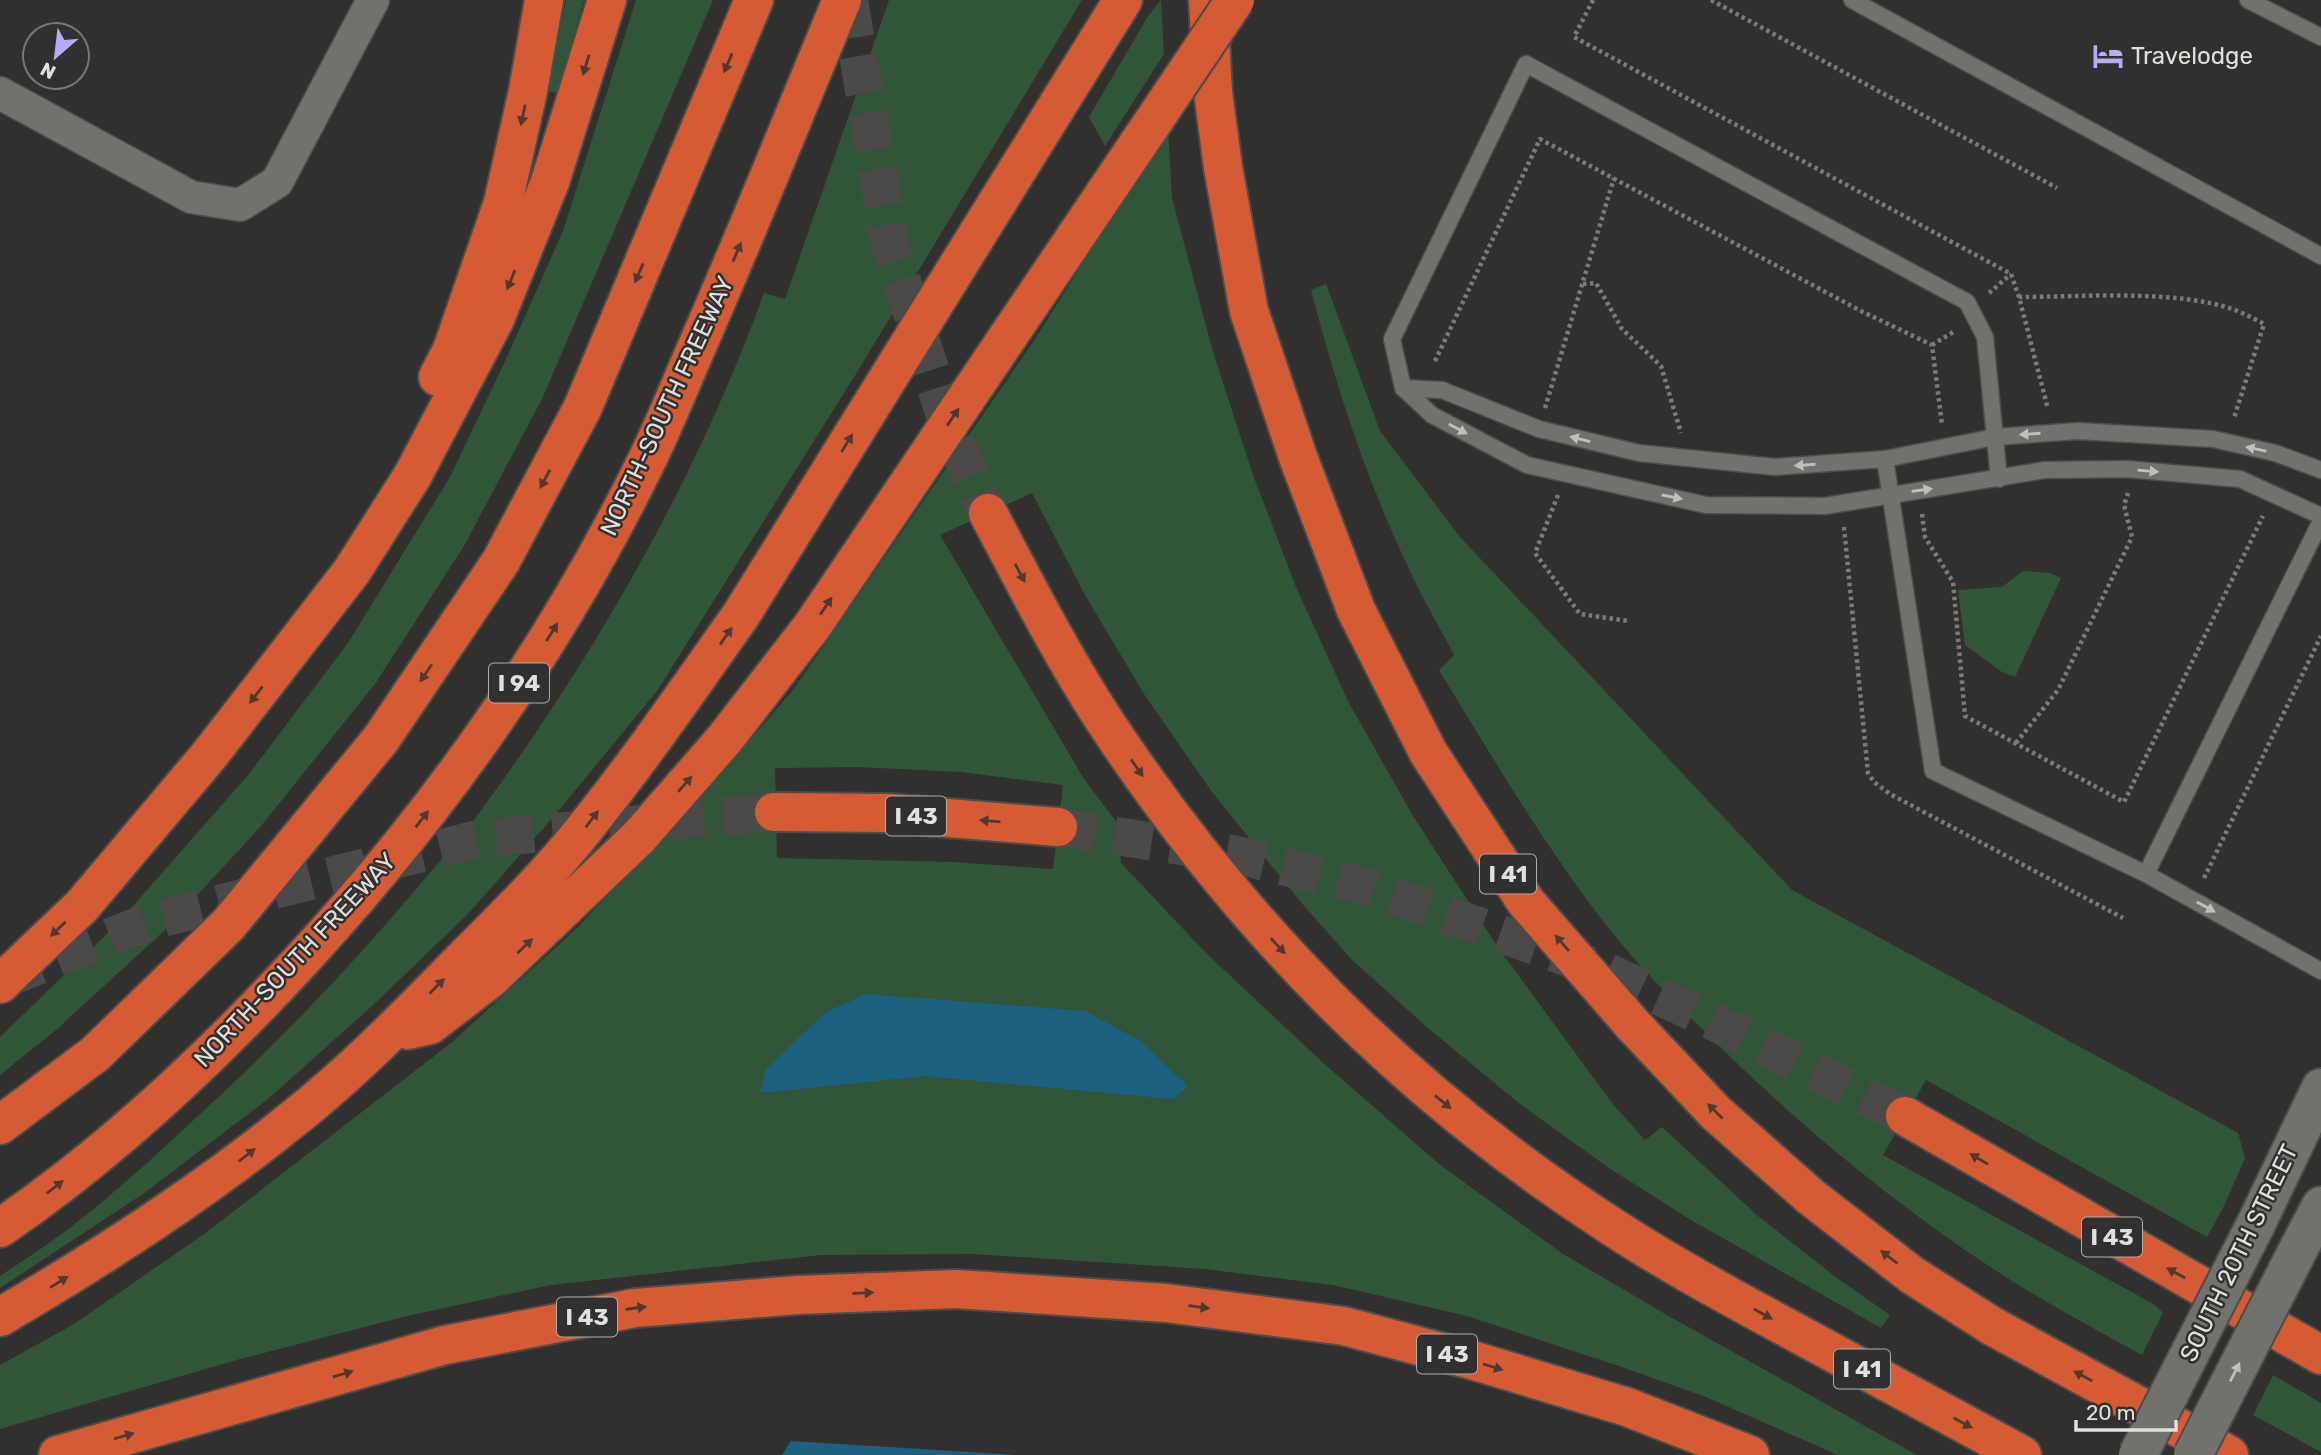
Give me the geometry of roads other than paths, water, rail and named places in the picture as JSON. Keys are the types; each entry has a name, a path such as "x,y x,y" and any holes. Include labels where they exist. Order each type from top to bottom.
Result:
{"highway":[{"path":"298,641 404,448 452,350 503,204 528,91 544,0"},
{"path":"0,984 82,906 211,753 352,571 413,475 495,319 550,182 607,0"},
{"path":"0,1125 95,1054 228,925 381,739 501,561 583,407 754,0"},
{"name":"NORTH-SOUTH FREEWAY","path":"0,1228 132,1126 244,1021 350,908 442,794 488,729 578,591 647,461 842,0"},
{"path":"0,1317 58,1283 227,1171 296,1118 389,1034 506,915 583,831 741,615 1123,0"},
{"name":"I 41","path":"1208,0 1213,92 1223,167 1250,311 1298,457 1356,610 1422,740 1526,902 1634,1026 1716,1113 1811,1197 1912,1275 1992,1326 2229,1455"},
{"path":"389,1034 430,1025 490,979 639,837 723,741 813,625 1235,0"},
{"name":"I 41","path":"988,513 1066,659 1172,819 1269,937 1374,1043 1492,1141 1610,1226 1703,1282 2022,1455"},
{"name":"I 43","path":"774,812 888,813 1058,827"},
{"name":"I 43","path":"1905,1116 2321,1354"},
{"name":"I 43","path":"58,1455 444,1345 635,1308 799,1295 956,1289 1166,1303 1345,1326 1628,1407 1750,1455"}],"street":[{"path":"0,93 191,197 240,205 277,182 373,0"},
{"name":"SOUTH 20TH STREET","path":"2138,1455 2256,1224 2321,1088"},
{"name":"SOUTH 20TH STREET","path":"2193,1455 2321,1206"}],"lane":[{"path":"1852,0 2321,256"},
{"path":"2248,0 2273,6 2321,37"},
{"path":"1999,479 1985,337 1967,302 1527,64 1392,339 1403,388 1432,415 1527,465 1706,505 1825,506 1999,479 2045,470 2127,469 2240,480 2321,519 2146,874"},
{"path":"1403,388 1442,390 1539,429 1639,453 1775,467 1885,459 1994,436 2078,431 2213,439 2275,453 2321,470"},
{"path":"1885,459 1933,771 2146,874 2321,971"}],"water":[{"path":"865,994 1085,1011 1139,1040 1188,1086 1173,1099 925,1076 760,1093 766,1069 825,1013"},
{"path":"791,1441 1019,1455 782,1455"}],"tunnel":[{"path":"849,0 889,241 948,425 988,513"},
{"path":"4,979 151,921 478,839 774,812"},
{"path":"1058,827 1232,854 1368,887 1603,970 1905,1116"}],"place":[{"name":"Travelodge","path":"2108,56"}]}
